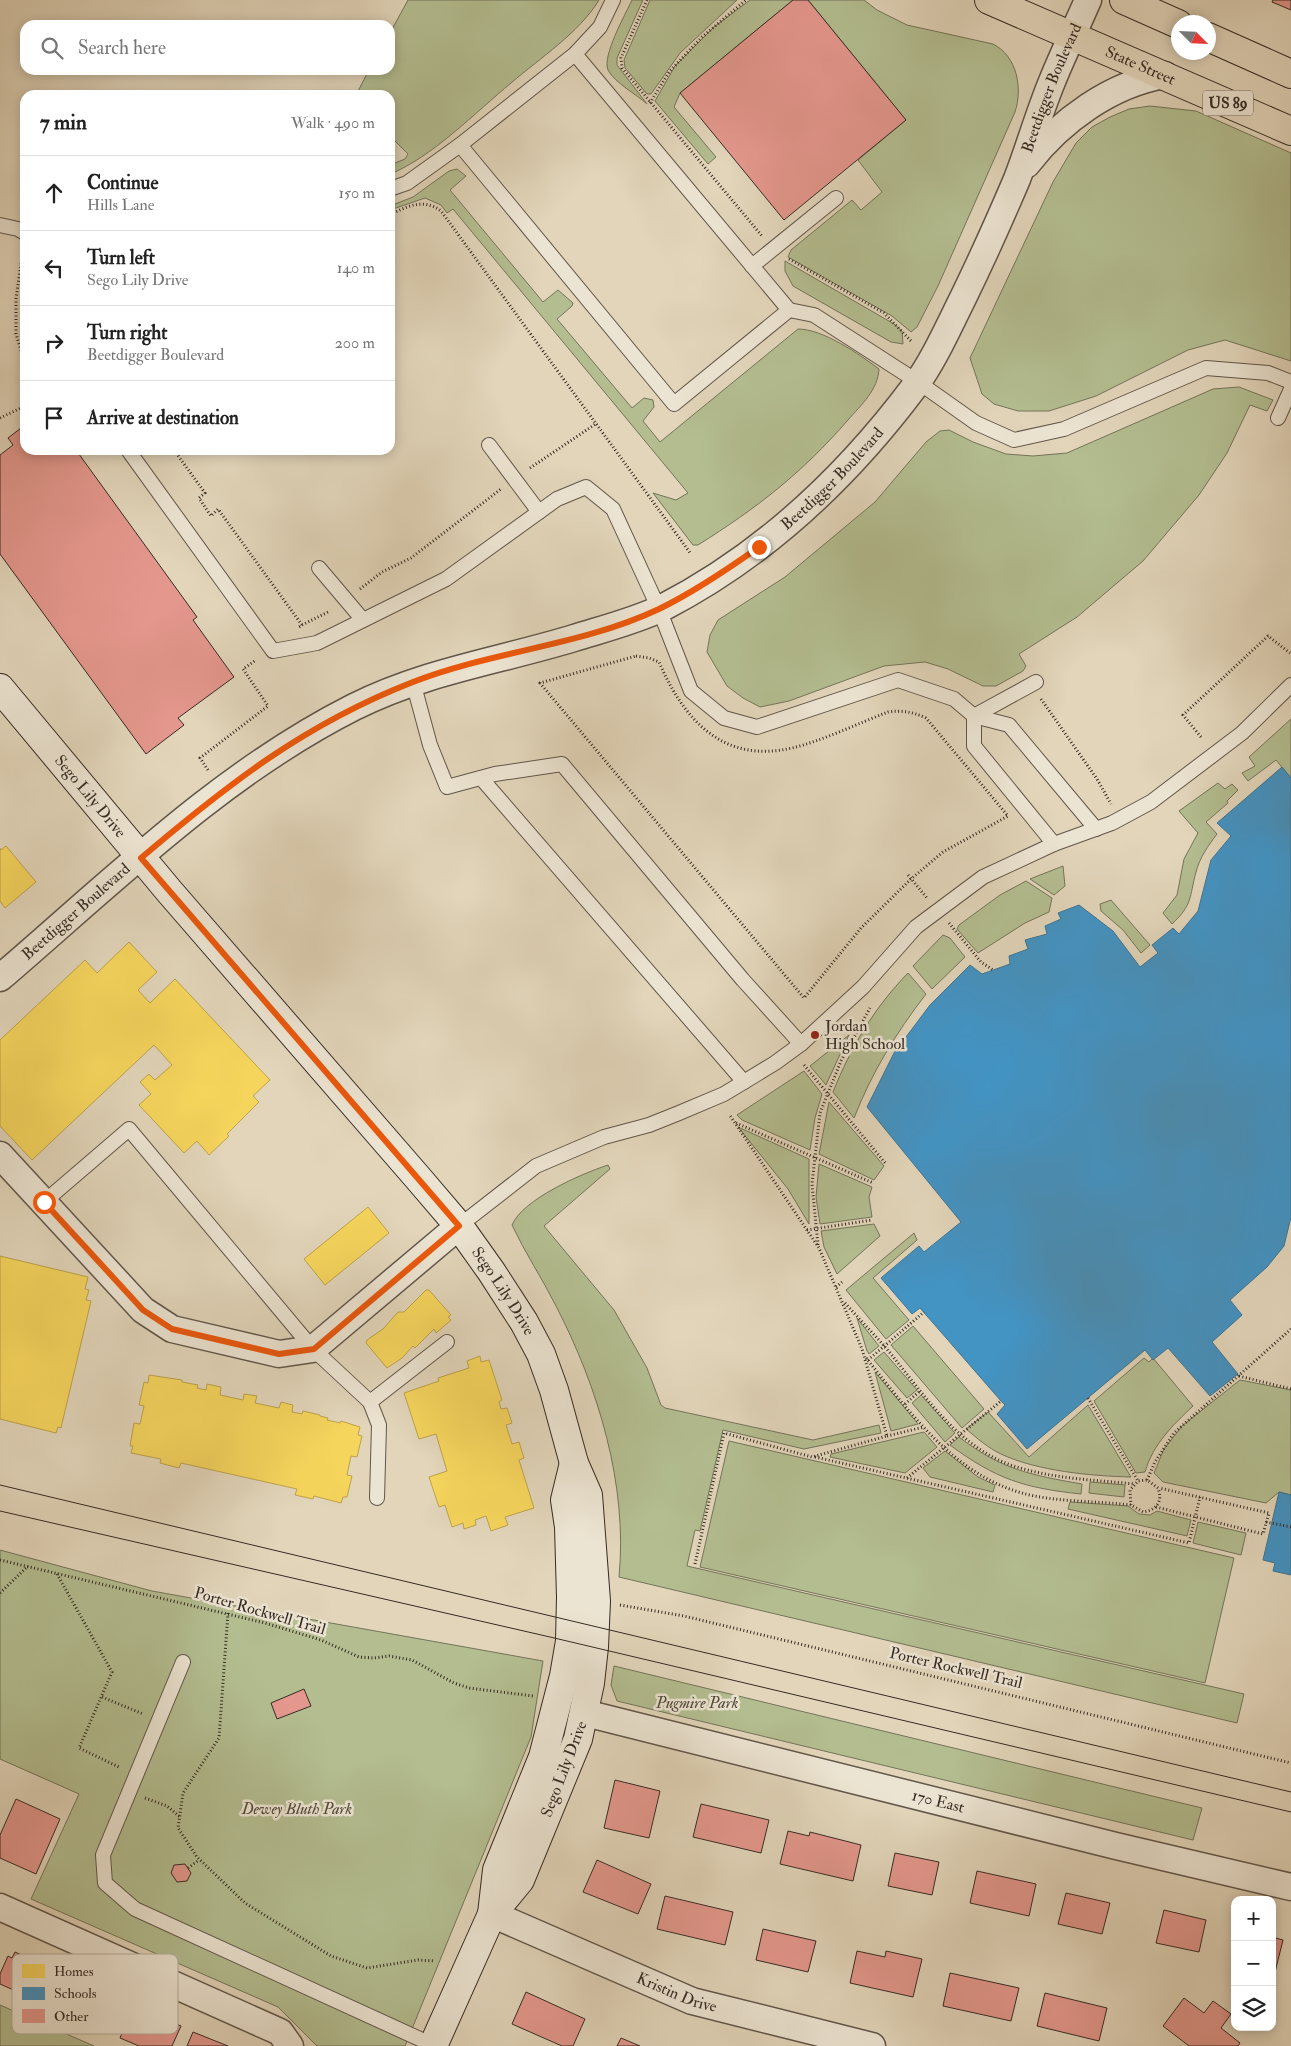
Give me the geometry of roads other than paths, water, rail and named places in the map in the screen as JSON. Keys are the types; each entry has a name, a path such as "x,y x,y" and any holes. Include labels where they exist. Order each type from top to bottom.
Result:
{"main road":[{"name":"State Street","path":"989,0 1291,131"},
{"path":"1124,0 1171,21"},
{"path":"1216,41 1291,74"},
{"name":"Sego Lily Drive","path":"0,688 141,858 459,1226 524,1322 540,1354 554,1390 574,1463 588,1495 596,1601 594,1647 584,1713 574,1747 520,1880 492,1914 433,2046"},
{"name":"Sego Lily Drive","path":"492,1914 497,1870 543,1757 564,1676 570,1641 571,1597 569,1527 565,1500 574,1463"}],"street":[{"name":"Beetdigger Boulevard","path":"0,978 227,787 297,738 357,705 413,682 472,663 570,639 659,609 735,564 796,516 825,490 857,457 918,382 971,282 1017,177 1034,126 1088,0"},
{"name":"Beetdigger Boulevard","path":"1017,177 1044,144 1081,112 1133,82 1165,75"},
{"path":"0,1155 143,1310 172,1329 279,1354 314,1349 459,1226"},
{"name":"170 East","path":"584,1713 1116,1846 1291,1887"},
{"path":"0,1907 105,1954"},
{"name":"Kristin Drive","path":"492,1914 692,2002 872,2046"},
{"path":"178,1986 280,2032 290,2046"}],"lane":[{"path":"395,187 407,183 460,145 575,54 600,27 613,0"},
{"path":"575,54 789,310 814,315 918,382 976,424 1014,440 1064,428 1206,368 1268,373 1291,382"},
{"path":"460,145 674,404 789,310"},
{"path":"752,266 836,198"},
{"path":"0,226 20,230"},
{"path":"1278,418 1291,389"},
{"path":"489,445 538,512"},
{"path":"132,455 273,651 317,643 446,578 557,499 586,487 612,509 659,609 691,691 724,718 757,727 898,680 954,699 974,716 1009,725 1096,829"},
{"path":"320,568 363,620"},
{"path":"413,682 430,746 446,787 481,778 562,764 743,980 801,1044"},
{"path":"974,716 1033,684"},
{"path":"459,1226 536,1166 604,1138 680,1113 724,1094 744,1082 801,1044 862,987 916,927 983,877 1054,844 1118,820 1151,802 1242,734 1291,685"},
{"path":"974,716 974,746 1054,844"},
{"path":"481,778 744,1082"},
{"path":"44,1202 129,1130 314,1349 370,1402 378,1425 377,1498"},
{"path":"370,1402 447,1342"},
{"path":"183,1662 103,1855 105,1884 135,1909 433,2046"}],"tram line":[{"path":"0,1485 1291,1792"},
{"path":"0,1511 550,1637 1291,1812"}],"place":[{"name":"Jordan High School","path":"815,1035"}],"park label":[{"name":"Pugmire Park","path":"697,1703"},
{"name":"Dewey Bluth Park","path":"297,1809"}]}
